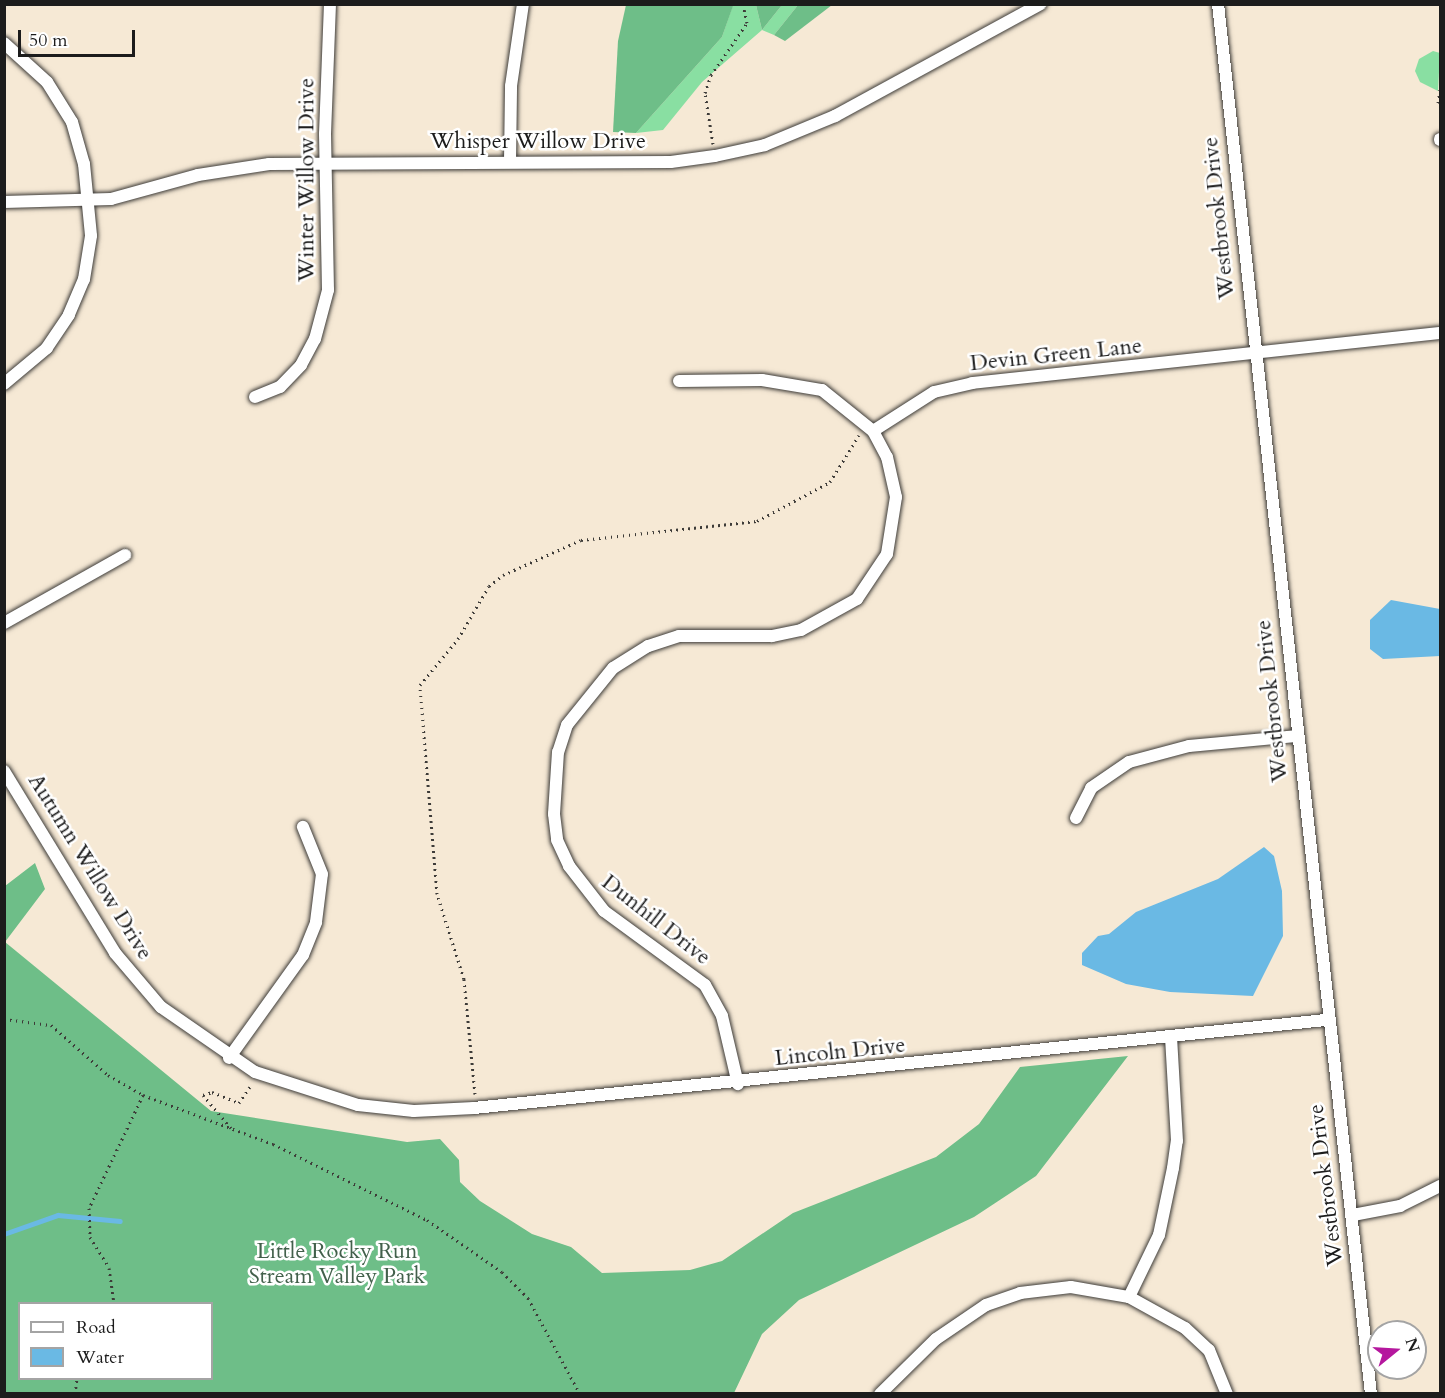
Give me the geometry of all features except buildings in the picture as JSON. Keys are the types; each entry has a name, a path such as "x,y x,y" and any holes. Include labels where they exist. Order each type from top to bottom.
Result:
{"street":[{"name":"Winter Willow Drive","path":"255,398 293,374 321,320 331,259 325,163 330,4"},
{"path":"510,161 511,86 523,4"},
{"name":"Whisper Willow Drive","path":"4,202 89,201 233,168 325,163 671,162 716,156 765,145 835,116 1040,4"},
{"name":"Westbrook Drive","path":"1218,4 1326,1020 1353,1215 1371,1394"},
{"path":"4,43 31,64 63,105 80,145 89,201 88,264 77,298 47,348 4,384"},
{"name":"Devin Green Lane","path":"871,428 934,392 972,383 1255,356 1440,333"},
{"name":"Dunhill Drive","path":"679,381 788,382 822,390 871,428 887,457 896,497 894,529 886,554 857,599 801,630 772,636 679,636 648,646 613,668 567,725 558,752 554,814 557,840 569,866 604,911 705,985 722,1016 738,1084"},
{"path":"4,622 125,555"},
{"path":"1076,818 1091,788 1129,762 1189,746 1296,735"},
{"name":"Autumn Willow Drive","path":"4,771 115,953 161,1007 230,1058 255,1072 357,1105"},
{"path":"230,1058 303,955 316,922 322,874 303,827"},
{"name":"Lincoln Drive","path":"357,1105 474,1108 738,1084 1326,1020"},
{"path":"1129,1297 1159,1235 1173,1168 1177,1141 1171,1037"},
{"path":"1353,1215 1400,1206 1440,1186"},
{"path":"880,1394 962,1319 1004,1298 1071,1287 1129,1297 1202,1342 1221,1368 1227,1394"}],"path":[{"path":"716,156 705,93 711,75 747,23 744,4"},
{"path":"1438,103 1440,89"},
{"path":"474,1108 464,979 437,894 420,685 458,639 489,586 503,575 581,540 770,515 830,482 853,440 871,428"},
{"path":"4,1019 51,1025 108,1075 142,1095 231,1128 348,1178 427,1220 502,1272 528,1298 580,1394"},
{"path":"231,1128 203,1095 212,1092 239,1103 255,1072"},
{"path":"114,1302 109,1268 90,1237 89,1208 142,1095"}],"green space":[{"path":"626,5 733,6 722,37 636,133 613,132 618,41"},
{"path":"733,5 756,5 762,30 702,82 663,130 636,133 722,37"},
{"path":"756,5 782,5 762,30"},
{"path":"782,5 798,5 774,35 762,30"},
{"path":"798,5 832,5 785,41 774,35"},
{"path":"1433,51 1440,53 1438,91 1420,82 1415,71 1419,59"},
{"path":"35,863 45,889 5,942 5,886"},
{"name":"Little Rocky Run Stream Valley Park","path":"5,942 211,1111 407,1142 440,1139 459,1160 460,1182 480,1201 532,1234 571,1247 602,1273 690,1270 722,1261 793,1213 936,1157 979,1124 1020,1067 1128,1056 1036,1176 974,1217 799,1300 762,1334 734,1393 5,1393"}],"water":[{"path":"1391,600 1440,609 1440,656 1383,659 1370,649 1370,620"},
{"path":"1264,847 1274,856 1282,891 1283,936 1253,996 1170,992 1126,984 1082,965 1082,953 1098,936 1109,934 1136,912 1218,879"}],"waterway":[{"path":"4,1234 58,1215 120,1221"}]}
